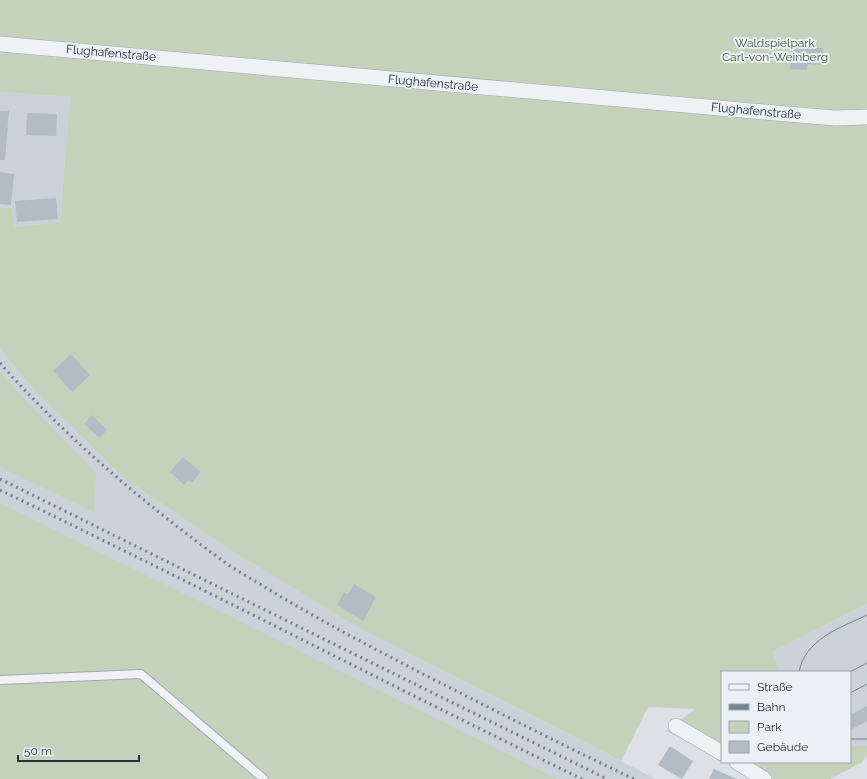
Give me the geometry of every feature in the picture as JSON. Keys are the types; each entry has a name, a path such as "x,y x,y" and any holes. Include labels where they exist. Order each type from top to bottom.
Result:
{"street":[{"name":"Flughafenstraße","path":"0,44 790,115 835,118 867,117"},
{"path":"676,726 721,752"},
{"path":"739,763 764,779"}],"lane":[{"path":"0,680 141,674 264,779"}],"shaded area":[{"path":"0,92 70,97 60,222 14,227 12,208 0,207"},
{"path":"0,349 37,393 125,479 240,556 362,630 656,779 558,779 0,505 0,467 94,513 27,402 0,370"},
{"path":"867,604 867,746 851,746 851,671 781,671 772,652"}],"green space":[{"name":"Waldspielpark Carl-von-Weinberg","path":"0,0 867,0 867,604 772,652 781,671 721,671 721,758 666,731 695,709 648,707 621,761 362,630 240,556 125,479 37,393 0,349 0,207 12,208 14,227 60,222 70,97 0,92"},
{"path":"0,370 27,402 96,473 94,513 0,467"},
{"path":"0,503 558,779 0,779"},
{"path":"851,746 867,746 867,756 861,763 830,779 749,779 739,768 729,763 851,763"}],"building":[{"path":"791,47 823,48 821,65 808,64 807,70 790,69"},
{"path":"0,111 9,111 5,160 0,160"},
{"path":"27,113 57,114 56,136 26,135"},
{"path":"0,172 14,174 11,205 0,204"},
{"path":"56,198 58,219 17,222 15,201"},
{"path":"71,354 90,375 72,392 53,371"},
{"path":"92,415 107,430 100,438 84,424"},
{"path":"183,457 201,472 192,483 188,480 184,485 170,472"},
{"path":"354,584 376,597 363,621 337,605 344,592 348,594"},
{"path":"867,706 867,721 852,729 851,714"},
{"path":"670,746 693,761 682,779 658,765"},
{"path":"714,769 737,779 709,779"}],"tram line":[{"path":"799,671 808,651 816,643 835,630 867,615"},
{"path":"851,671 867,663"},
{"path":"851,692 867,684"},
{"path":"851,739 867,739"}],"railway":[{"path":"0,363 53,419 109,471 169,520 230,566 346,634 527,727 634,779"},
{"path":"0,479 607,779"},
{"path":"0,490 146,561 582,779"}]}
